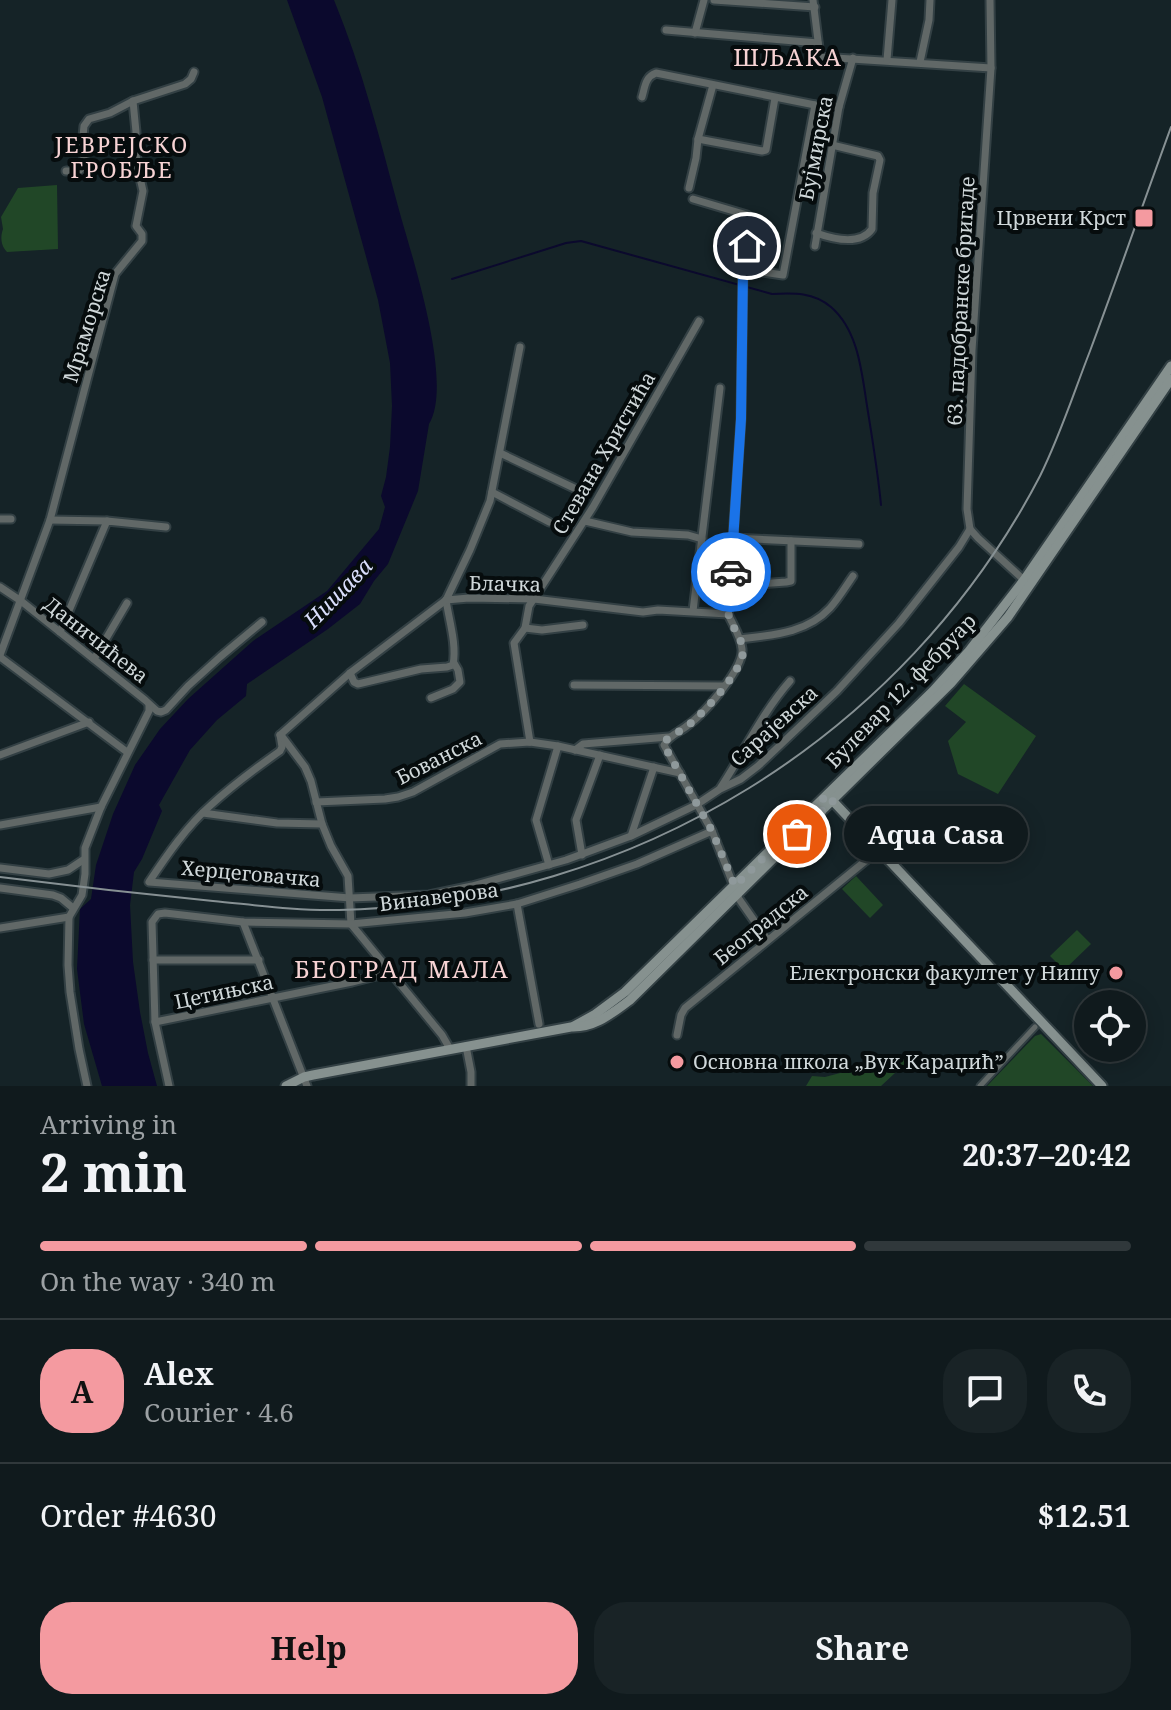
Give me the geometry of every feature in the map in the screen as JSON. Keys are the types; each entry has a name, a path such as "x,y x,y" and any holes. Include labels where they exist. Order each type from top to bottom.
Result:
{"main road":[{"name":"Булевар 12. фебруар","path":"286,1086 450,1049 571,1027 581,1028 630,1000 736,890 951,683 993,636 1171,366"},
{"name":"Булевар 12. фебруар","path":"1027,582 1171,379"},
{"path":"830,798 1102,1086"}],"street":[{"path":"695,33 704,0"},
{"path":"714,0 814,3 820,57 991,68"},
{"path":"887,60 892,0"},
{"path":"920,62 930,0"},
{"name":"63. падобранске бригаде","path":"970,529 967,499 972,350 991,68 990,0"},
{"path":"666,30 818,43"},
{"name":"Бујмирска","path":"815,246 839,107 853,58"},
{"path":"66,171 79,171 85,164 82,146 84,126 89,119 185,84 194,72"},
{"path":"642,97 647,79 656,73 775,98 839,107"},
{"path":"689,188 713,85"},
{"path":"698,139 766,150 775,98"},
{"name":"Мраморска","path":"0,656 50,520 115,274 142,241 136,221 143,187 134,150 133,101"},
{"path":"743,269 783,275 815,105"},
{"path":"816,233 838,240 864,236 872,229 873,193 880,160 878,156 832,145"},
{"path":"693,199 750,218 743,269 741,419 728,614 743,650 734,674 718,694 691,724 669,737 665,747 712,831 736,890 767,939"},
{"name":"Стевана Христића","path":"530,742 514,646 525,628 529,606 585,521 699,321"},
{"path":"431,698 453,689 460,682 454,663 446,600 470,550 492,492 520,347"},
{"path":"693,611 720,388"},
{"path":"500,453 574,488"},
{"path":"492,492 549,522"},
{"path":"0,519 11,519"},
{"path":"50,520 107,521 166,527"},
{"path":"60,632 107,521"},
{"path":"585,521 632,532 688,535 702,539"},
{"path":"970,529 1027,582"},
{"name":"Сарајевска","path":"350,898 440,894 582,855 696,805 741,779 837,691 899,623 970,529"},
{"path":"733,538 859,544"},
{"path":"730,586 791,581 791,541"},
{"path":"740,639 807,626 830,608 853,576"},
{"name":"Даничићева","path":"0,587 149,705"},
{"name":"Блачка","path":"203,813 280,751 280,735 350,673 446,600 534,599 643,612 728,614"},
{"path":"94,659 127,603"},
{"path":"149,705 157,711 166,710 188,686 262,622"},
{"path":"525,628 542,630 583,625"},
{"path":"0,656 127,752"},
{"path":"350,673 358,684 421,669 447,667 454,663"},
{"path":"720,789 764,714 790,681"},
{"path":"574,685 723,686"},
{"path":"77,1086 87,1084 70,992 69,917 83,888 85,848 101,807 149,711 149,705"},
{"path":"0,755 89,722"},
{"path":"280,735 305,767 322,824 348,876 351,924 442,1035 450,1049"},
{"name":"Бованска","path":"575,750 583,744 669,737"},
{"name":"Бованска","path":"316,802 398,797 413,792 500,744 530,742 558,746 680,773"},
{"path":"549,865 536,820 558,746"},
{"path":"582,855 576,820 600,755"},
{"path":"631,836 654,767"},
{"path":"0,825 101,807"},
{"path":"203,813 277,823 322,824"},
{"name":"Херцеговачка","path":"203,813 149,882 350,898"},
{"name":"Винаверова","path":"153,960 152,922 158,914 243,922 351,924 465,913 517,904 580,884 637,864 712,831"},
{"name":"Београдска","path":"677,1035 685,1008 880,849"},
{"path":"0,868 49,874 68,870 83,860"},
{"path":"0,888 53,895 73,908"},
{"path":"517,904 539,1024"},
{"path":"0,928 69,917"},
{"path":"243,922 306,1081"},
{"path":"169,1086 155,1022 153,960 259,960"},
{"name":"Цетињска","path":"155,1022 392,972"},
{"path":"980,1086 1035,1027"},
{"path":"466,1046 471,1086"}],"green space":[{"name":"ЈЕВРЕЈСКО ГРОБЉЕ","path":"57,185 58,249 7,252 3,247 1,217 18,188"},
{"path":"964,684 1036,736 998,794 958,774 948,741 966,722 945,706"},
{"path":"856,876 883,905 870,918 842,889"},
{"path":"1077,930 1091,944 1064,970 1050,956"},
{"path":"1041,1034 1093,1086 987,1086 1035,1036"},
{"path":"916,1051 923,1057 895,1073 881,1086 806,1086 812,1076 825,1077 898,1063"}],"water":[{"name":"Нишава","path":"287,0 334,0 344,26 370,104 421,288 434,351 437,380 435,405 418,491 388,564 360,604 247,684 246,696 217,720 190,750 159,805 162,811 134,872 130,905 140,1012 157,1086 102,1086 84,1024 77,969 80,909 91,899 96,865 113,814 135,765 160,729 188,699 253,641 327,591 379,529 385,507 381,496 390,447 392,406 390,363 378,300 322,97"}],"waterway":[{"path":"452,279 581,241 772,294 803,294 817,298 841,317 854,342 864,384 881,505"}],"railway":[{"path":"0,877 308,910 448,900 553,876 654,839 749,788 836,726 915,653 983,569 1040,476 1054,445 1171,127"}],"way so far":[{"path":"731,572 728,614 743,650 739,665 691,724 666,740 664,745 712,831 735,886 827,795 833,801 797,834"}],"place":[{"name":"Црвени Крст","path":"1144,218"},
{"name":"Aqua Casa","path":"797,834"},
{"name":"Електронски факултет у Нишу","path":"1116,973"},
{"name":"Основна школа „Вук Караџић”","path":"677,1062"}],"district":[{"name":"ШЉАКА","path":"788,58"},
{"name":"ЈЕВРЕЈСКО ГРОБЉЕ","path":"122,158"},
{"name":"БЕОГРАД МАЛА","path":"402,970"}],"route":[{"path":"731,572 741,419 743,269 747,246"}]}
